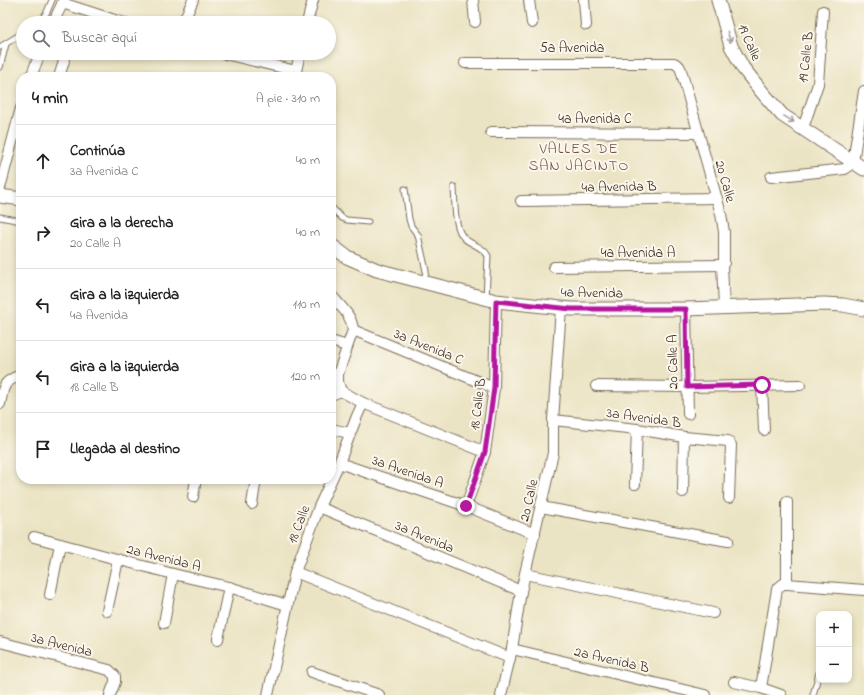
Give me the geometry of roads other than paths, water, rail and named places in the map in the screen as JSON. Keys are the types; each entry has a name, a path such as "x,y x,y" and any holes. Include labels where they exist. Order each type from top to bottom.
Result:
{"street":[{"path":"186,16 193,0"},
{"path":"473,0 475,22"},
{"path":"529,0 532,23"},
{"path":"584,0 586,25"},
{"name":"19 Calle","path":"718,0 731,46 743,68 782,115 803,128"},
{"path":"55,16 59,1 103,16"},
{"path":"309,16 310,1"},
{"name":"19 Calle B","path":"803,128 819,79 823,11"},
{"path":"34,72 38,60"},
{"path":"246,60 289,72"},
{"path":"296,72 299,60"},
{"path":"61,72 64,61"},
{"name":"5a Avenida","path":"465,63 674,63 678,66"},
{"name":"20 Calle","path":"678,66 681,70 717,198 724,232 724,263 722,266 724,307"},
{"path":"860,165 864,91"},
{"path":"803,128 860,165"},
{"path":"0,188 16,130"},
{"name":"4a Avenida C","path":"491,132 698,133"},
{"path":"771,177 845,169 860,165"},
{"path":"0,196 16,198"},
{"name":"4a Avenida B","path":"521,201 717,198"},
{"name":"4a Avenida","path":"336,249 347,257 377,270 424,283 491,299 561,308 686,309 824,304 843,305 864,309"},
{"name":"4a Avenida A","path":"554,267 722,266"},
{"name":"18 Calle B","path":"466,506 485,452 494,388 491,299"},
{"path":"336,301 351,318 353,330 338,374 336,393 485,452"},
{"name":"20 Calle","path":"501,695 511,654 521,591 553,453 553,420 561,308"},
{"name":"20 Calle A","path":"686,309 688,414"},
{"name":"3a Avenida C","path":"353,330 494,388"},
{"path":"336,343 347,346"},
{"path":"0,404 4,386 10,379 16,377"},
{"path":"762,385 764,430"},
{"path":"596,386 687,387 800,385"},
{"name":"18 Calle","path":"336,469 363,403"},
{"name":"3a Avenida B","path":"553,420 637,429 684,437 730,442 729,498"},
{"path":"635,484 637,429"},
{"path":"336,431 350,433"},
{"path":"683,492 684,437"},
{"name":"3a Avenida A","path":"339,462 466,506 535,534"},
{"path":"193,497 195,484"},
{"path":"252,504 255,484"},
{"name":"18 Calle","path":"268,695 295,572 319,506 329,484"},
{"path":"783,585 787,502"},
{"name":"3a Avenida","path":"319,506 521,591"},
{"path":"541,506 728,541"},
{"name":"2a Avenida A","path":"34,537 118,560 229,587 287,605"},
{"path":"50,595 60,544"},
{"path":"107,611 118,560"},
{"name":"2a Avenida B","path":"295,572 511,654 705,695"},
{"path":"164,623 173,574"},
{"path":"525,574 713,613"},
{"path":"761,688 777,589 783,585 864,590"},
{"path":"218,640 229,587"},
{"name":"3a Avenida","path":"0,642 109,670 115,676 115,682 110,695"},
{"path":"312,672 379,695"},
{"path":"734,682 761,688 782,695"}],"lane":[{"path":"44,16 59,1"},
{"path":"0,47 16,38"},
{"path":"0,67 6,44"},
{"path":"454,187 459,232 464,238 486,252 488,256 491,299"},
{"path":"404,189 409,220 411,226 418,235 426,271 424,283"},
{"path":"336,212 346,220 368,222"},
{"path":"0,218 16,220"},
{"path":"813,695 816,683"}],"district":[{"name":"VALLES DE SAN JACINTO","path":"579,156"}]}
